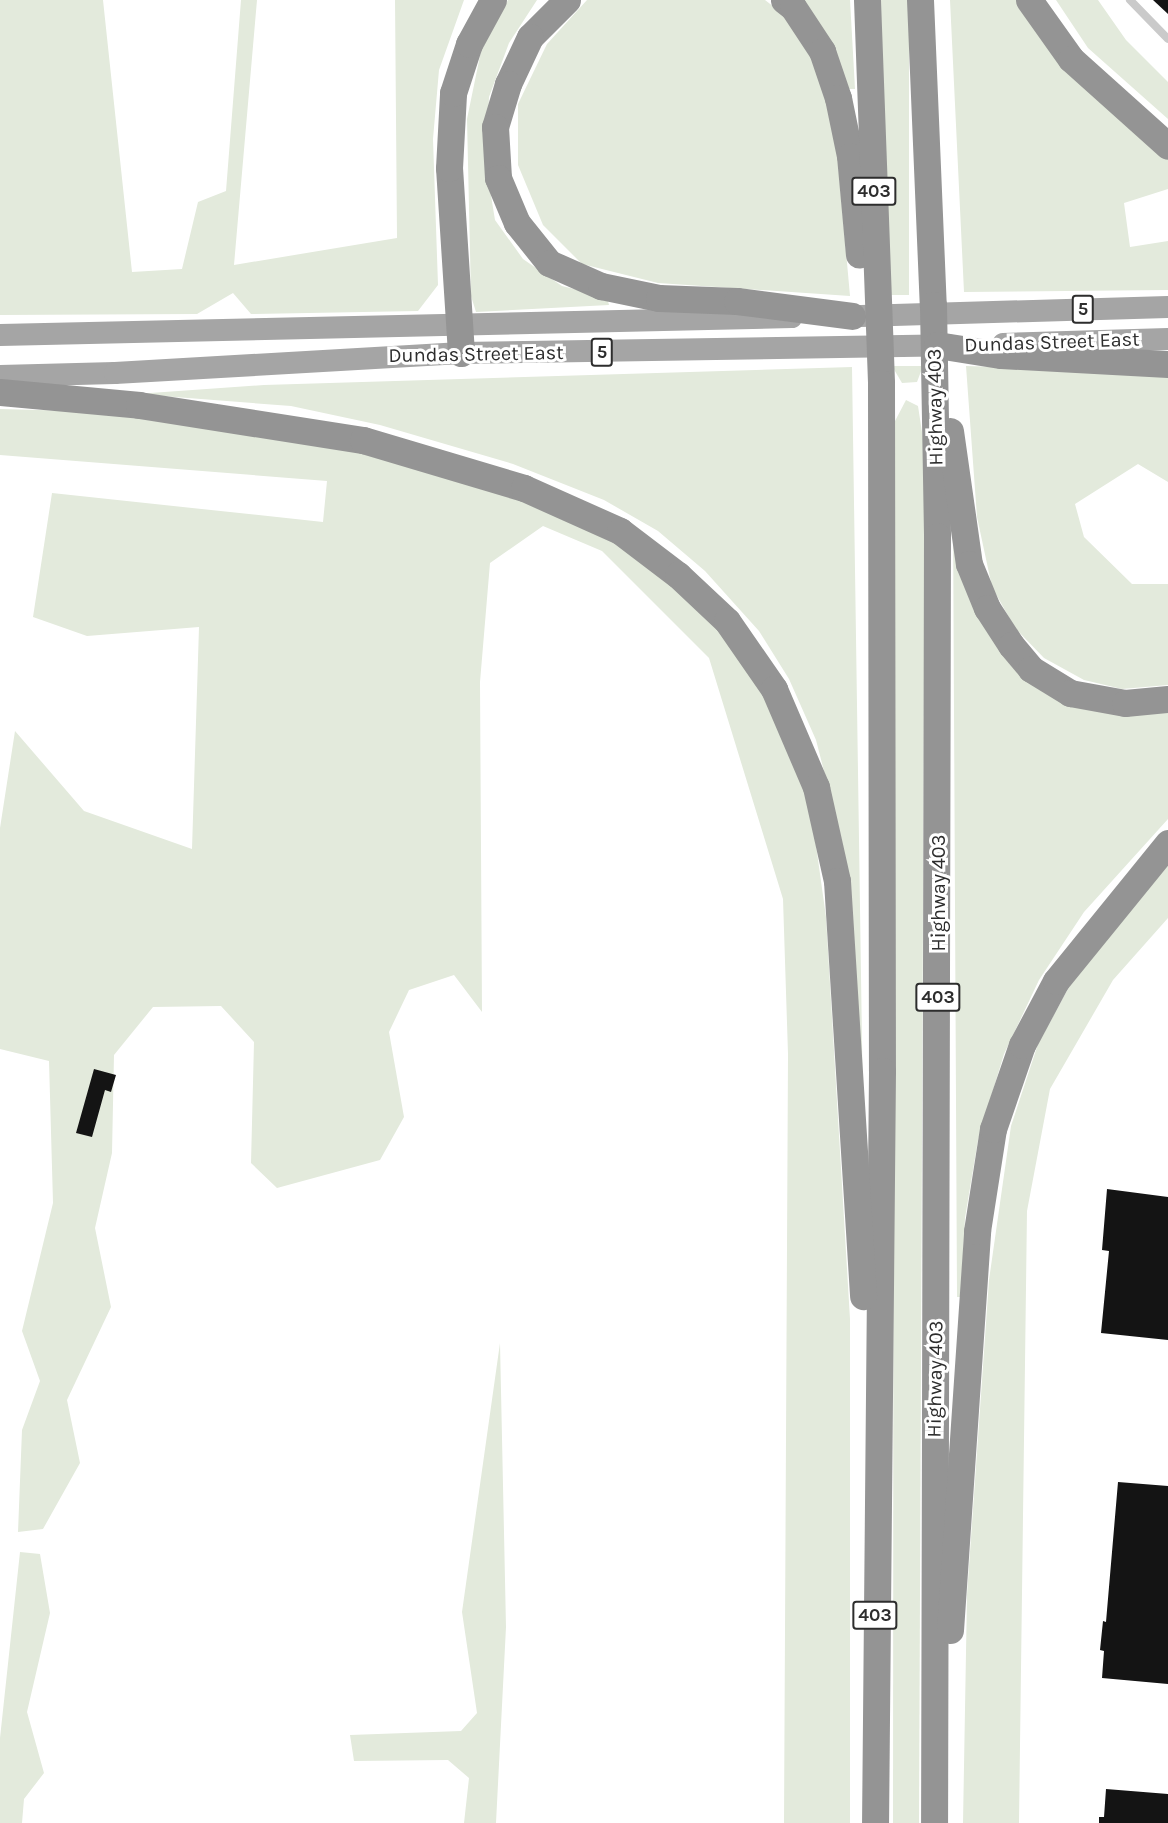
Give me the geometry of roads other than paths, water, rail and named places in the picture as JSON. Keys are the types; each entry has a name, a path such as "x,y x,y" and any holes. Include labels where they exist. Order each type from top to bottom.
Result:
{"highway":[{"path":"461,353 449,168 453,93 469,44 493,0"},
{"path":"567,0 530,37 508,84 495,127 498,178 517,223 549,263 601,286 659,298 852,316"},
{"path":"784,0 793,7 822,51 844,123 863,307 881,383"},
{"name":"403","path":"867,0 881,383 882,1071 876,1406 875,1823"},
{"name":"Highway 403","path":"920,0 933,305 938,965 934,1823"},
{"path":"1029,0 1071,59 1168,146"},
{"path":"933,305 969,564 987,608 1031,669 1070,693 1125,703 1168,699"},
{"path":"937,345 1168,364"},
{"path":"0,392 138,405 363,440 525,488 620,531 678,575 727,621 779,700 816,787 837,881 860,1267 876,1406"},
{"path":"935,1690 950,1630 977,1231 993,1129 1022,1045 1056,981 1168,843"}],"main road":[{"name":"Dundas Street East","path":"852,316 1168,307"},
{"name":"Dundas Street East","path":"0,335 460,325 817,313"},
{"name":"Dundas Street East","path":"1000,350 1168,339"},
{"name":"Dundas Street East","path":"0,376 115,374 461,353 820,350 937,345"}],"lane":[{"path":"1130,0 1168,39"}]}
